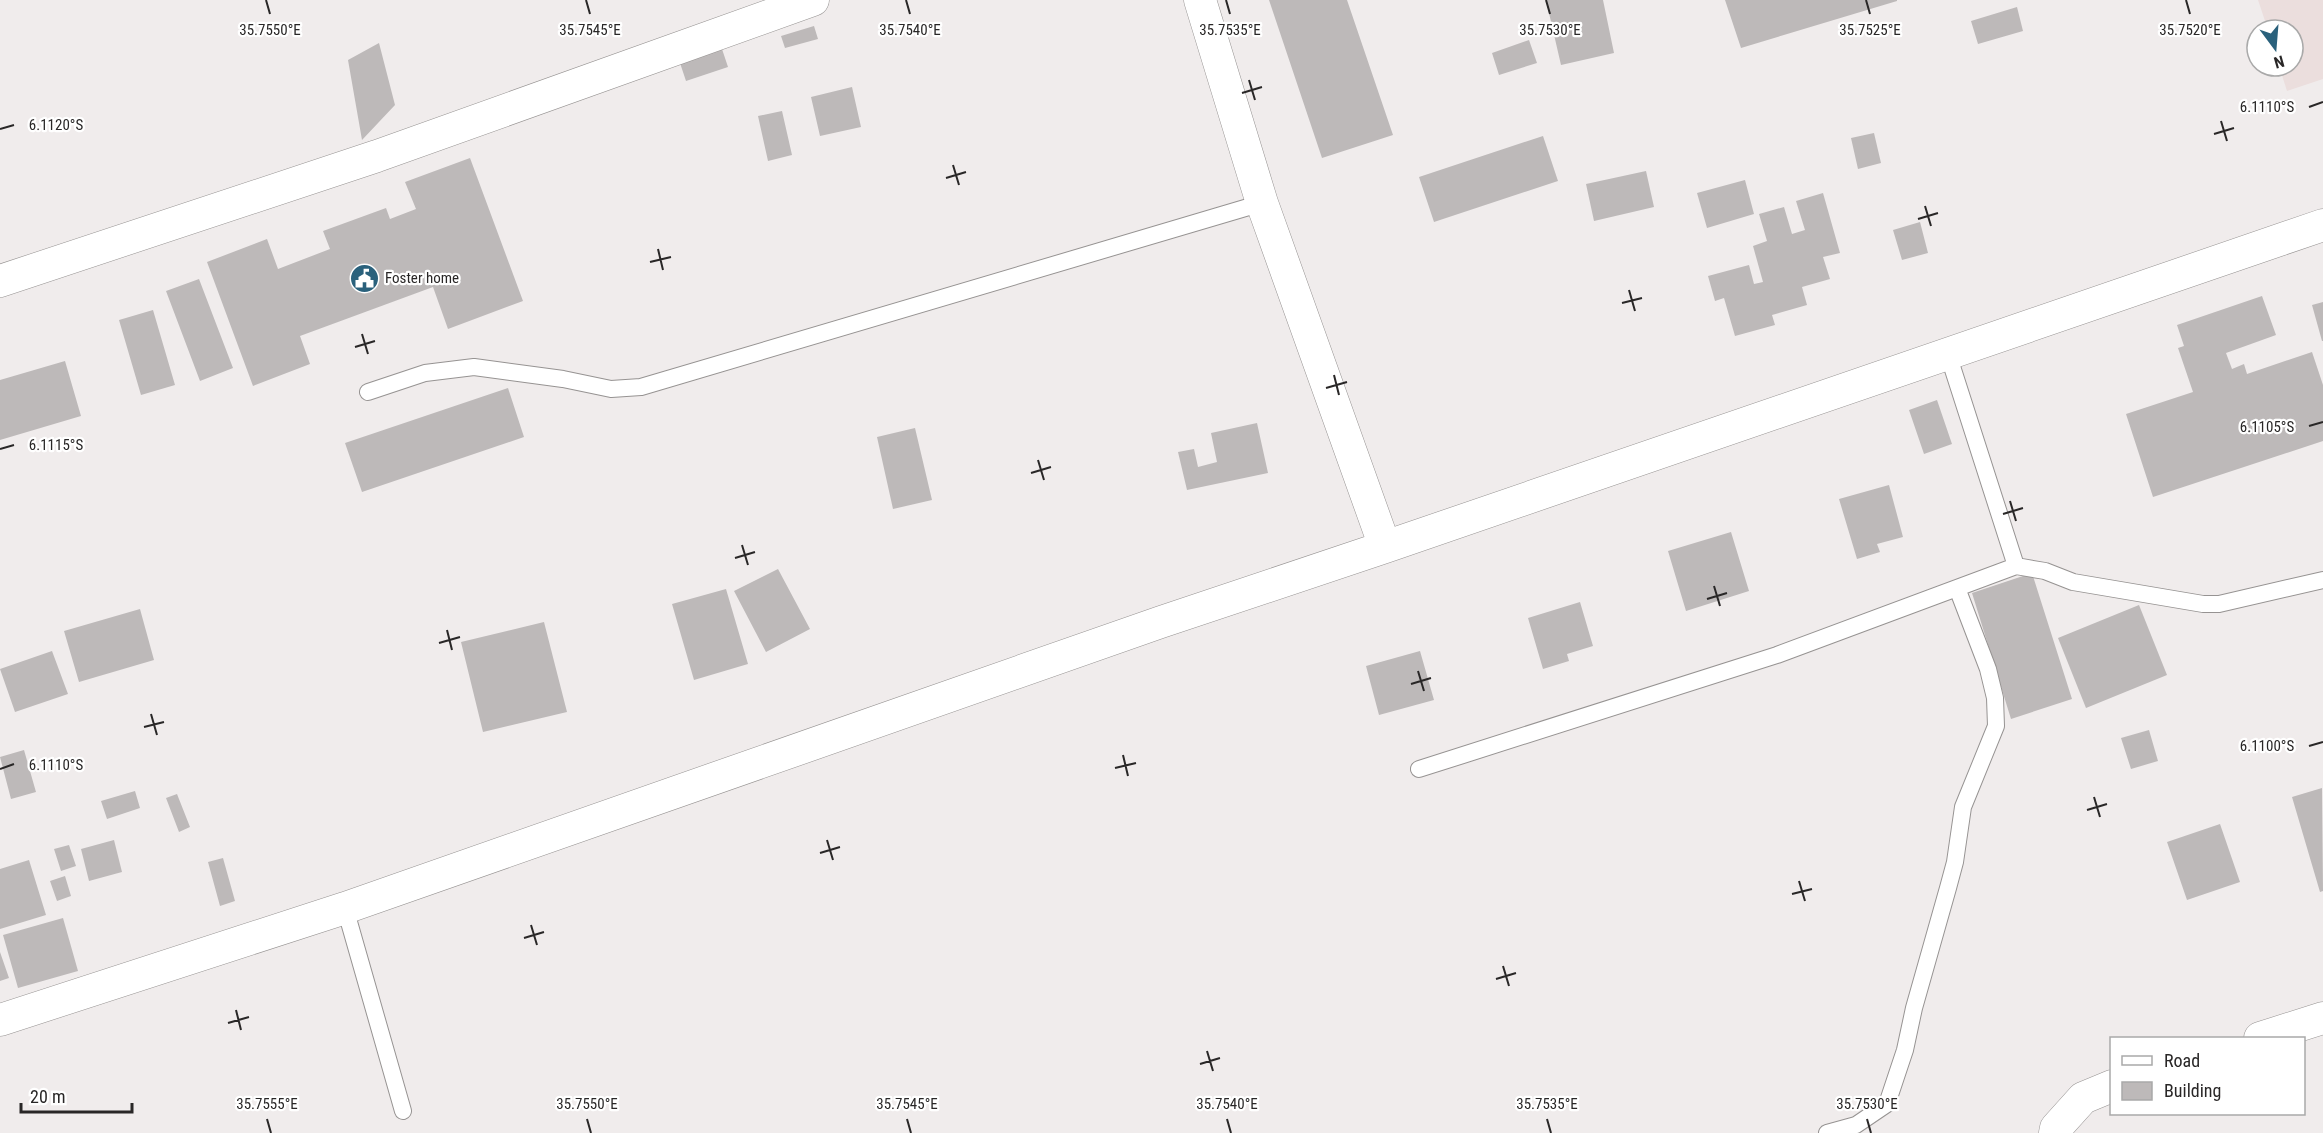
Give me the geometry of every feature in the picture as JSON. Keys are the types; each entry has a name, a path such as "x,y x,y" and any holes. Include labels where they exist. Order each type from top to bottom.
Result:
{"street":[{"path":"0,281 377,156 813,0"},
{"path":"1200,0 1262,203 1386,547"},
{"path":"0,1020 345,908 1161,622 2323,225"},
{"path":"2263,1037 2323,1018"},
{"path":"2055,1133 2056,1128 2083,1098 2110,1087"}],"lane":[{"path":"368,392 425,373 474,367 563,379 611,389 641,387 1262,203"},
{"path":"1948,354 2016,566"},
{"path":"1419,769 1777,655 2016,566 2045,571 2073,582 2203,604 2219,604 2323,580"},
{"path":"1827,1133 1856,1125 1887,1104 1905,1050 1914,1008 1955,862 1963,807 1996,726 1995,698 1988,669 1957,588"},
{"path":"345,908 403,1111"}],"shaded area":[{"path":"2258,0 2323,0 2323,79 2287,91 2283,78 2305,78 2305,18 2264,18"}],"building":[{"path":"1269,0 1347,0 1393,135 1322,158"},
{"path":"1546,0 1603,0 1614,53 1561,65"},
{"path":"1725,0 1897,0 1897,1 1741,48"},
{"path":"2017,7 2023,31 1978,44 1971,21"},
{"path":"814,26 818,39 785,48 781,36"},
{"path":"1529,40 1537,63 1499,75 1492,53"},
{"path":"379,43 395,105 362,140 348,60"},
{"path":"722,49 728,67 686,81 680,63"},
{"path":"852,87 861,127 820,136 811,97"},
{"path":"782,111 792,155 768,161 758,116"},
{"path":"1874,133 1881,163 1858,169 1851,138"},
{"path":"1543,136 1558,181 1434,222 1419,177"},
{"name":"Foster home","path":"470,158 523,301 448,329 433,287 300,336 310,364 253,386 207,262 267,239 278,269 330,249 323,231 386,208 390,219 416,209 405,182"},
{"path":"1646,171 1654,207 1594,221 1586,184"},
{"path":"1745,180 1754,214 1707,228 1697,193"},
{"path":"1823,193 1840,253 1823,257 1830,279 1802,287 1807,305 1772,315 1775,325 1735,336 1724,298 1715,301 1708,276 1749,265 1754,284 1763,282 1753,246 1767,241 1759,214 1784,207 1792,234 1805,230 1796,201"},
{"path":"1920,222 1928,253 1902,260 1893,230"},
{"path":"199,279 233,368 200,381 166,291"},
{"path":"2262,296 2276,335 2226,353 2232,369 2244,364 2247,374 2312,352 2323,385 2323,441 2153,497 2126,414 2193,392 2178,348 2184,346 2177,325"},
{"path":"2323,302 2323,341 2322,341 2312,305"},
{"path":"153,310 175,385 141,395 119,320"},
{"path":"65,361 81,416 0,440 0,380"},
{"path":"508,388 524,437 362,492 345,443"},
{"path":"1937,400 1952,444 1924,454 1909,410"},
{"path":"1257,423 1268,473 1187,490 1178,452 1194,449 1198,467 1217,462 1211,433"},
{"path":"915,428 932,500 893,509 877,437"},
{"path":"1889,485 1903,537 1877,544 1880,552 1857,559 1839,499"},
{"path":"1731,532 1749,591 1686,611 1668,551"},
{"path":"778,569 810,629 766,652 734,591"},
{"path":"2032,573 2072,699 2011,719 1972,593"},
{"path":"726,589 748,664 694,680 672,604"},
{"path":"1580,602 1593,646 1567,654 1569,661 1543,669 1528,618"},
{"path":"2139,605 2167,675 2086,708 2058,638"},
{"path":"140,609 154,660 79,682 64,631"},
{"path":"544,622 567,712 483,732 461,642"},
{"path":"52,651 68,694 15,712 0,669"},
{"path":"1420,651 1434,700 1379,715 1366,666"},
{"path":"2149,730 2158,761 2131,769 2121,738"},
{"path":"24,750 36,792 11,799 0,757"},
{"path":"2322,788 2323,891 2320,892 2292,797"},
{"path":"135,791 140,808 107,819 101,801"},
{"path":"177,794 190,827 179,832 166,798"},
{"path":"2220,824 2240,882 2187,900 2167,842"},
{"path":"114,840 122,872 89,881 81,849"},
{"path":"69,845 76,866 61,871 54,849"},
{"path":"223,858 235,901 220,906 208,862"},
{"path":"29,860 46,915 0,929 0,869"},
{"path":"65,876 71,896 57,901 50,881"},
{"path":"63,918 78,971 18,988 3,935"},
{"path":"0,952 9,978 0,981"}],"place":[{"name":"Foster home","path":"364,278"}]}
